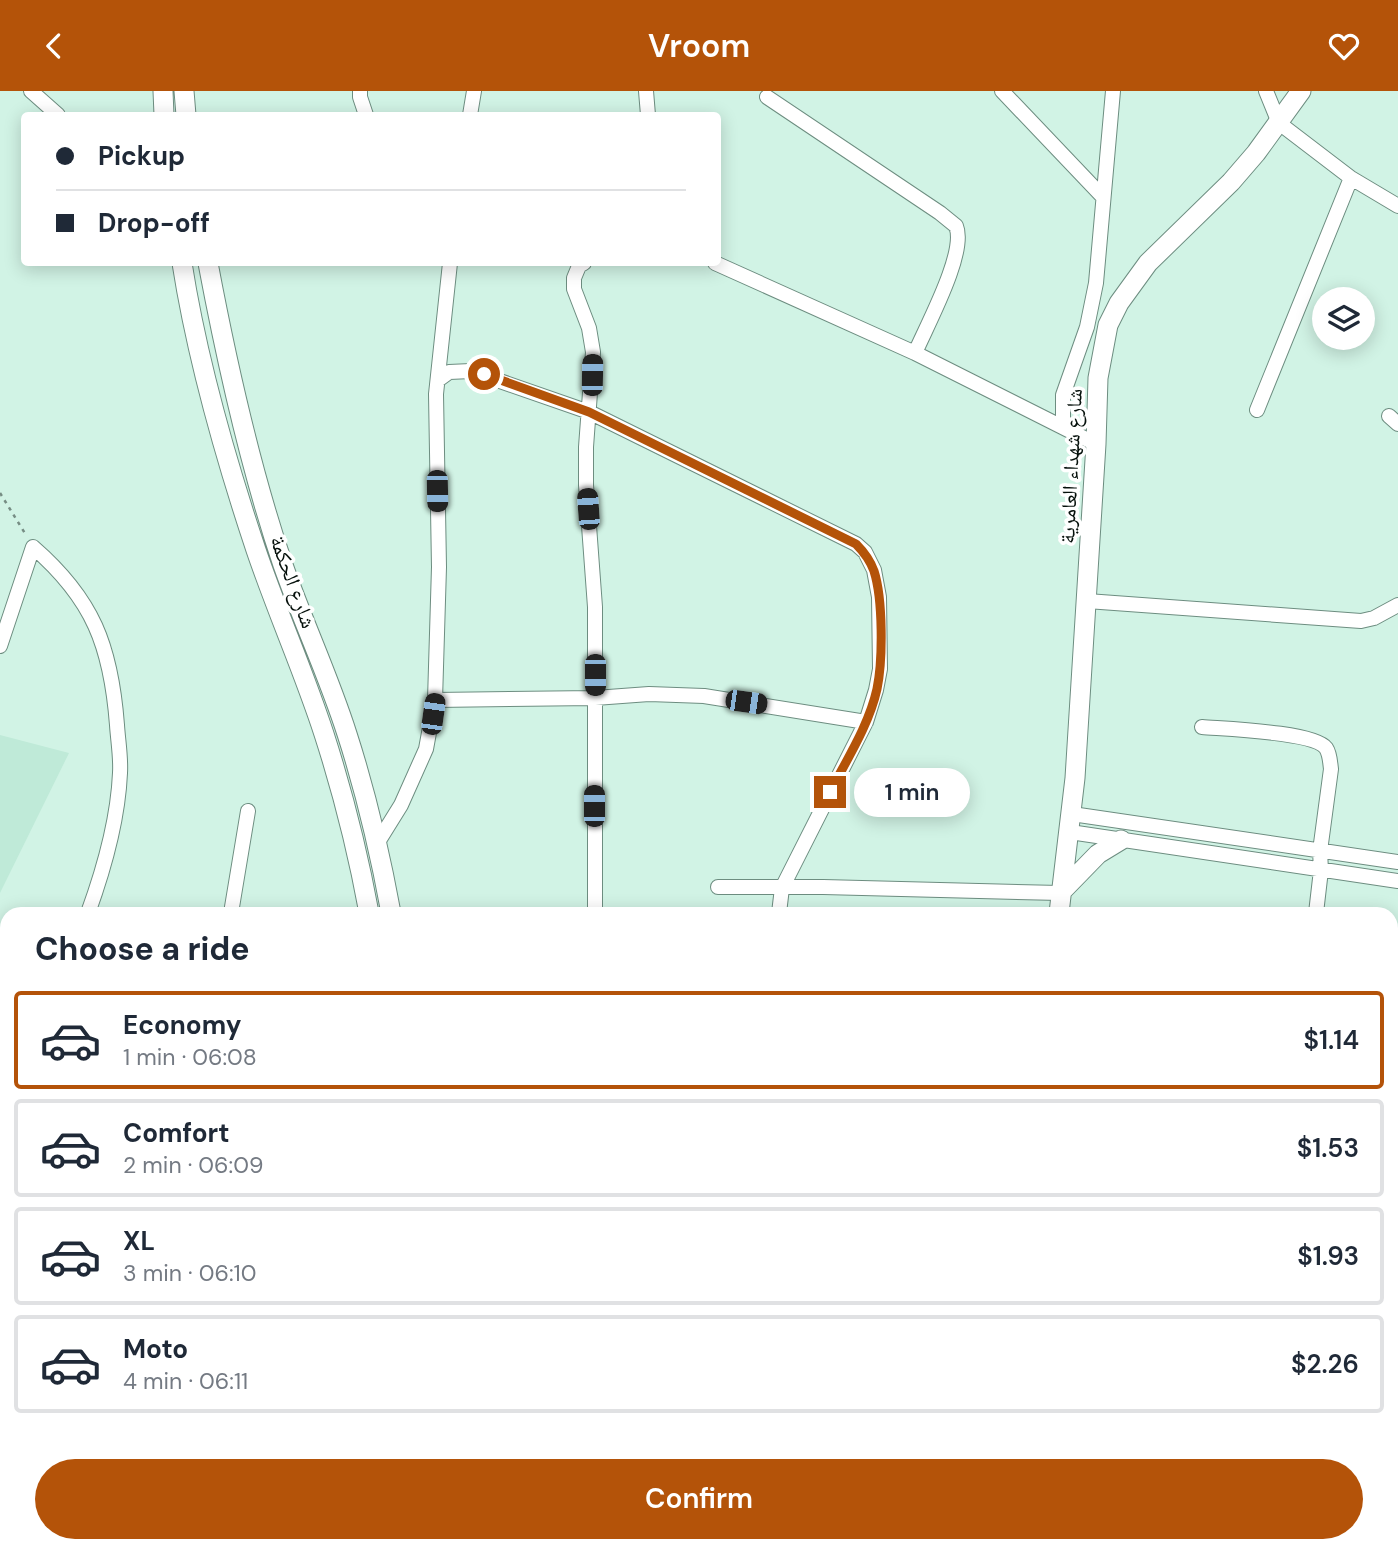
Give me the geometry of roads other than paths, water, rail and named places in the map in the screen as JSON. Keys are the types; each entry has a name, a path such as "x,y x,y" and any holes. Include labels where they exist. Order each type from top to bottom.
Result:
{"street":[{"path":"31,91 55,112"},
{"path":"163,91 164,112"},
{"path":"184,91 186,112"},
{"path":"360,91 365,112"},
{"path":"470,112 474,91"},
{"path":"646,91 648,112"},
{"path":"1002,91 1102,196"},
{"path":"1063,427 1063,395 1087,327 1096,283 1113,91"},
{"path":"1266,91 1279,123 1351,178 1398,206"},
{"name":"شارع شهداء العامرية","path":"1059,907 1071,823 1087,601 1098,379 1108,325 1119,303 1149,263 1231,182 1301,91"},
{"path":"767,97 956,226 958,242 954,262 915,353"},
{"path":"1257,410 1351,178"},
{"name":"شارع الحكمة","path":"182,266 188,300 227,450 256,550 332,761 352,832 368,907"},
{"name":"شارع الحكمة","path":"209,266 265,506 284,566 346,731 377,842 390,907"},
{"path":"377,842 401,805 426,749 435,700 439,567 435,414 450,266"},
{"path":"579,266 574,278 574,289 589,328 593,352 586,485 595,607 595,907"},
{"path":"721,266 915,353 1096,445"},
{"path":"438,380 449,372 471,371 589,412 856,544 865,552 873,570 879,597 880,669 876,690 866,722 782,888 780,907"},
{"path":"0,646 33,547 58,569 86,608 111,668 120,770 118,797 110,841 91,907"},
{"path":"1087,601 1362,621 1374,618 1398,605"},
{"path":"435,700 595,698 649,694 704,697 866,722"},
{"path":"1202,727 1295,735 1316,740 1326,747 1331,769 1320,851 1321,870 1317,907"},
{"path":"232,907 248,811"},
{"path":"1071,823 1121,840 1398,881"},
{"path":"1071,823 1201,831 1398,862"},
{"path":"718,887 1060,893 1098,854 1121,840"}]}
